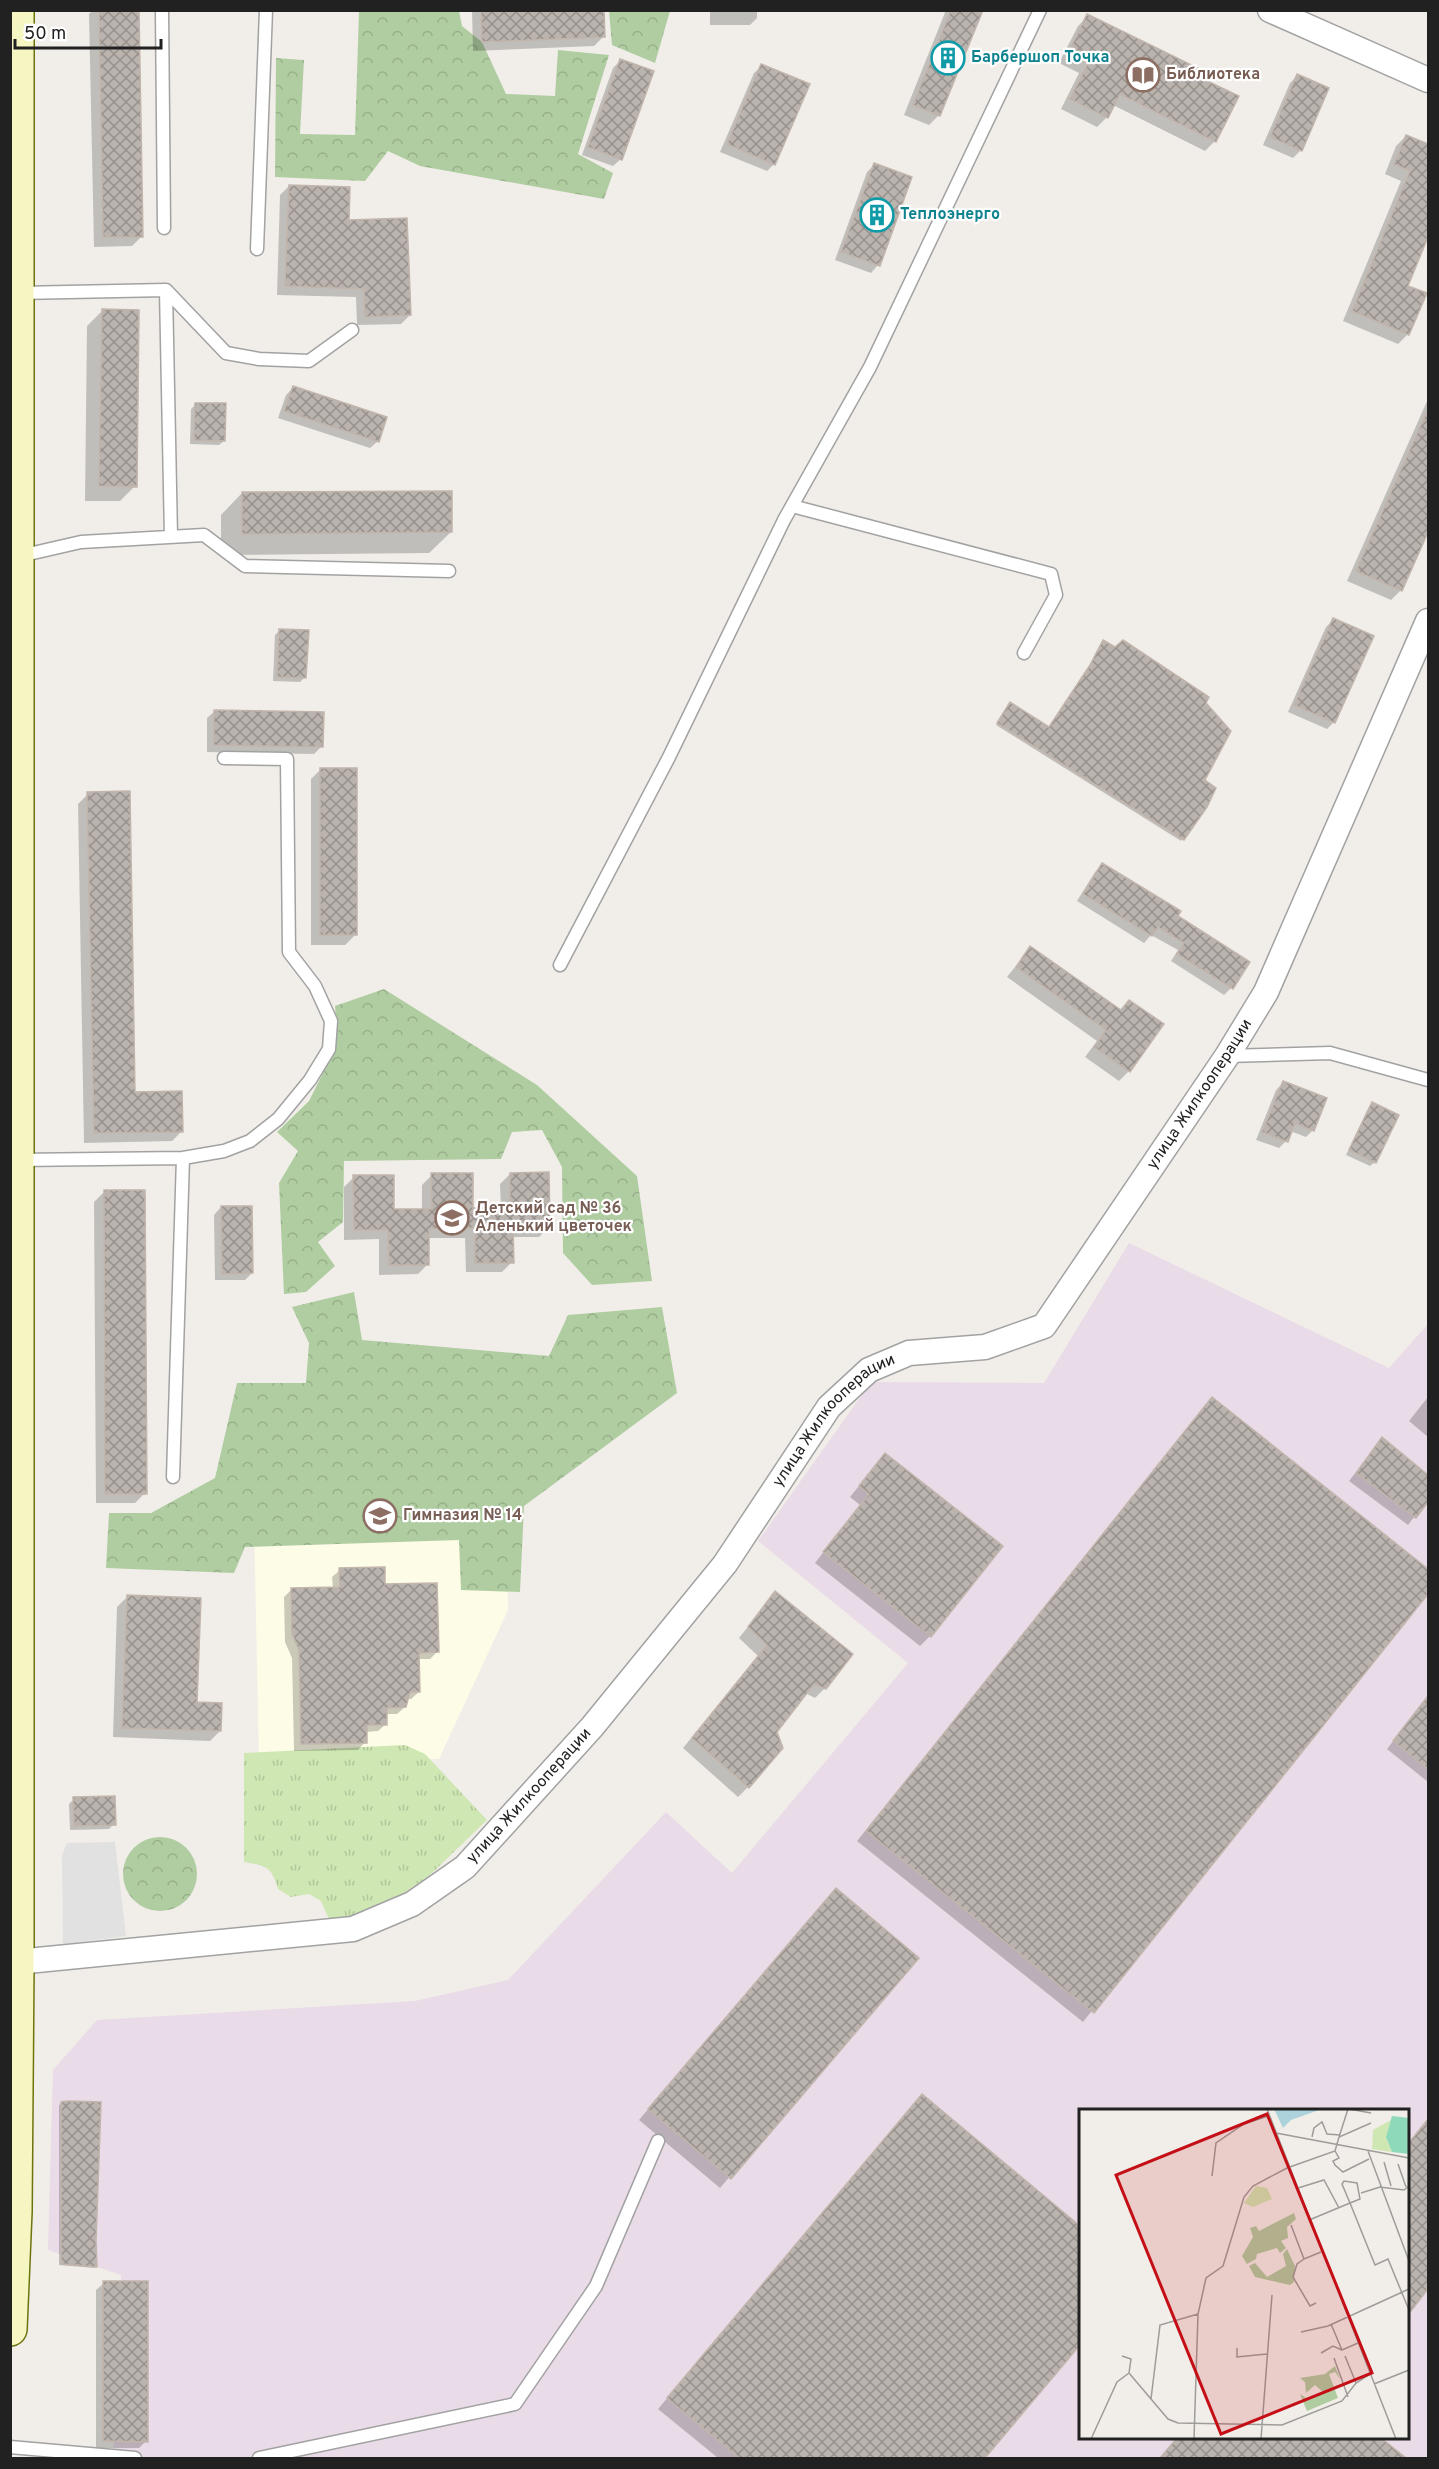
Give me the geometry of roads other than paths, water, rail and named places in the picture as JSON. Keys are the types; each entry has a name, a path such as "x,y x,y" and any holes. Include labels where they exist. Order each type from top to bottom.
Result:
{"main road":[{"path":"10,2330 13,2214 14,1460 17,1160 13,557 17,293 17,10"}],"street":[{"path":"1270,10 1428,80"},
{"name":"улица Жилкооперации","path":"14,1961 352,1929 412,1904 465,1867 592,1727 725,1564 829,1407 869,1370 909,1353 985,1347 1044,1326 1227,1056 1266,992 1428,621"}],"lane":[{"path":"162,10 164,228"},
{"path":"257,249 266,10"},
{"path":"560,965 669,757 792,506 870,367 1040,10"},
{"path":"166,290 171,537"},
{"path":"17,293 166,290 226,353 259,359 309,361 352,330"},
{"path":"792,506 1051,574 1056,595 1024,653"},
{"path":"13,557 81,542 204,535 245,566 449,571"},
{"path":"17,1160 183,1158 224,1151 250,1141 278,1119 310,1080 329,1049 332,1021 315,986 289,952 287,759 224,758"},
{"path":"1227,1056 1330,1053 1428,1080"},
{"path":"173,1477 183,1158"},
{"path":"259,2458 515,2404 596,2286 658,2141"},
{"path":"10,2447 135,2458"}],"place":[{"name":"Барбершоп Точка","path":"948,58"},
{"name":"Библиотека","path":"1143,75"},
{"name":"Теплоэнерго","path":"877,215"},
{"name":"Детский сад № 36 Аленький цветочек","path":"452,1218"},
{"name":"Гимназия № 14","path":"380,1516"}]}
